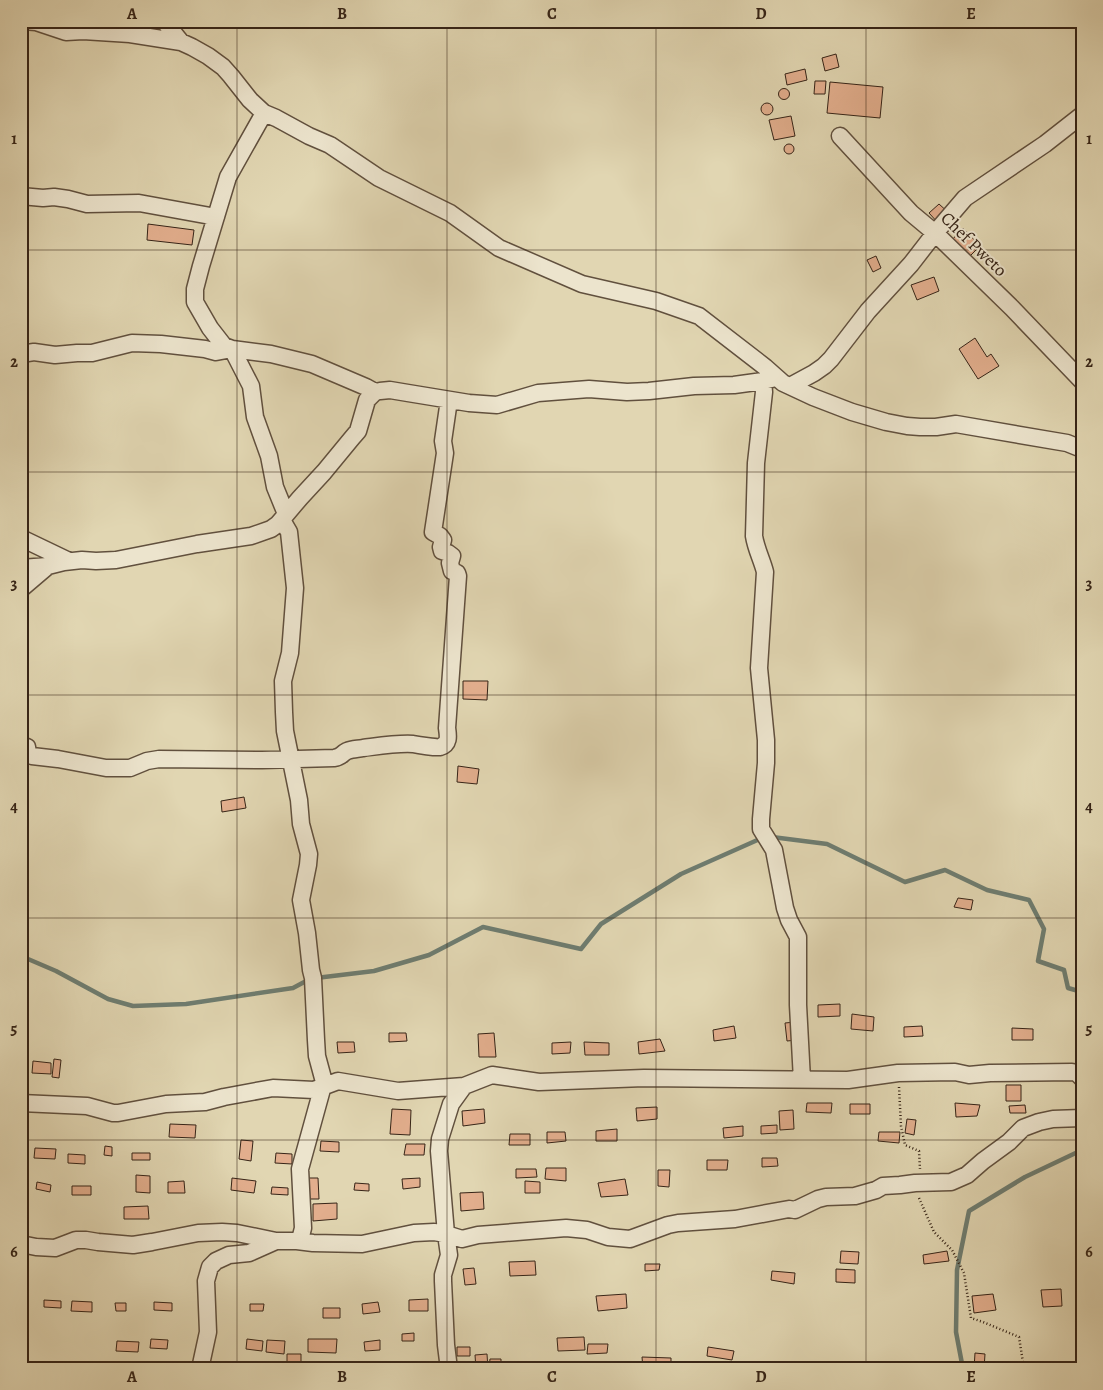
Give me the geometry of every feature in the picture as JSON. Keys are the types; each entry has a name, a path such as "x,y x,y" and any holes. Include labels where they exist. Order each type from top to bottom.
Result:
{"street":[{"path":"23,21 36,22 66,32 109,32 181,42 192,47 223,67 250,100 264,113 330,145 379,178 450,213 499,248 582,284 656,301 698,316 765,367 776,382 813,397 852,412 886,422 907,426 936,427 956,424 1067,443 1082,449"},
{"path":"164,21 181,42"},
{"path":"264,113 228,178 201,266 195,302 215,336 224,346 232,349 270,354 312,364 375,392 390,390 468,403 497,404 538,393 589,389 627,392 649,391 776,382 814,373 831,359 868,311 911,264 965,198 1045,144 1082,115"},
{"name":"Chef Pweto","path":"840,136 912,213 1012,308 1082,381"},
{"path":"21,196 68,198 87,204 139,203 216,217"},
{"path":"21,354 34,352 55,355 92,354 132,343 205,349 211,352 232,349"},
{"path":"232,349 251,386 255,417 269,456 275,487 288,532 295,588 290,653 283,681 285,731 299,800 301,824 309,854 301,900 311,970 314,978 317,1056 324,1082 300,1169 303,1228 301,1236 297,1241"},
{"path":"776,382 764,392 756,463 754,536 755,545 762,559 765,572 759,668 766,740 766,763 760,819 761,829 774,850 785,908 798,937 798,1005 802,1080"},
{"path":"21,568 48,566 69,561 116,560 197,544 251,536 271,529 324,472 358,431 364,412 364,405 375,392"},
{"path":"21,745 27,747 28,753 32,756 106,768 130,768 147,761 159,759 262,760 339,757 348,751 382,746 411,744 442,747 448,742 449,735 447,728 458,576 456,572 451,570 452,556 441,549 442,538 432,532 445,453 443,441 449,400"},
{"path":"21,538 69,561"},
{"path":"21,589 48,566"},
{"path":"21,1103 87,1106 118,1113 166,1104 206,1102 273,1088 303,1091 314,1090 338,1081 398,1091 464,1086 492,1074 539,1082 644,1078 848,1080 898,1073 955,1072 969,1075 1072,1072 1082,1078"},
{"path":"449,1369 443,1275 450,1255 446,1234 439,1151 440,1139 451,1104 464,1086"},
{"path":"21,1244 55,1248 76,1240 86,1240 134,1245 198,1233 222,1232 238,1233 276,1242 362,1244 434,1232 462,1239 478,1235 566,1228 586,1230 608,1237 630,1239 668,1225 735,1219 789,1209 795,1210 818,1199 855,1196 883,1186 915,1182 951,1182 967,1175 983,1160 1010,1142 1023,1128 1052,1119 1082,1118"},
{"path":"200,1369 208,1332 206,1281 210,1267 216,1260 229,1255 249,1254 276,1242"}],"path":[{"path":"898,1073 901,1126 905,1145 919,1151 920,1167 915,1182 920,1203 934,1232 952,1250 964,1273 971,1318 1019,1337 1024,1369"}],"building":[{"path":"836,54 839,67 825,71 822,58"},
{"path":"805,69 807,80 787,85 785,74"},
{"path":"815,81 826,81 825,94 814,94"},
{"path":"830,82 883,87 880,118 827,113"},
{"path":"784,88 790,94 784,100 778,94"},
{"path":"765,103 769,103 773,109 769,115 765,115 761,111 761,107"},
{"path":"791,116 795,136 774,140 769,120"},
{"path":"787,144 791,144 794,149 791,154 787,154 784,151 784,147"},
{"path":"939,204 950,214 939,224 929,213"},
{"path":"148,224 194,230 192,245 147,240"},
{"path":"963,228 980,246 968,258 951,241"},
{"path":"876,256 881,268 873,272 867,260"},
{"path":"934,277 939,291 917,300 911,285"},
{"path":"975,338 987,357 991,354 999,366 978,379 959,349"},
{"path":"463,681 488,681 487,700 463,699"},
{"path":"458,766 479,769 477,784 457,782"},
{"path":"244,797 246,808 222,812 221,801"},
{"path":"958,898 973,900 971,910 954,907"},
{"path":"840,1004 840,1016 818,1017 818,1005"},
{"path":"852,1014 874,1017 873,1031 851,1029"},
{"path":"795,1022 797,1040 787,1041 785,1023"},
{"path":"734,1026 736,1038 714,1041 713,1030"},
{"path":"922,1026 923,1036 904,1037 904,1027"},
{"path":"1012,1028 1033,1029 1033,1040 1012,1040"},
{"path":"389,1033 406,1033 407,1041 389,1042"},
{"path":"494,1033 496,1057 479,1057 478,1034"},
{"path":"660,1039 665,1051 639,1054 638,1042"},
{"path":"337,1042 354,1042 355,1052 338,1053"},
{"path":"571,1042 570,1053 552,1054 552,1043"},
{"path":"584,1042 609,1043 609,1055 585,1055"},
{"path":"54,1059 61,1060 59,1078 52,1077"},
{"path":"33,1061 51,1063 51,1074 32,1073"},
{"path":"1006,1085 1021,1085 1021,1101 1006,1101"},
{"path":"807,1103 832,1103 831,1113 806,1112"},
{"path":"955,1103 980,1105 977,1116 956,1117"},
{"path":"850,1104 870,1104 870,1114 850,1114"},
{"path":"1025,1105 1026,1113 1010,1113 1009,1106"},
{"path":"657,1107 657,1119 637,1121 636,1108"},
{"path":"392,1109 411,1110 410,1135 390,1134"},
{"path":"484,1109 485,1123 463,1126 462,1111"},
{"path":"793,1110 794,1129 780,1130 779,1111"},
{"path":"907,1119 916,1120 914,1135 905,1133"},
{"path":"170,1124 196,1125 195,1138 169,1137"},
{"path":"777,1125 777,1133 761,1134 761,1126"},
{"path":"743,1126 743,1136 724,1138 723,1128"},
{"path":"617,1129 617,1141 596,1141 596,1131"},
{"path":"547,1132 565,1132 566,1141 547,1143"},
{"path":"879,1132 900,1132 899,1143 878,1141"},
{"path":"510,1134 530,1134 530,1145 509,1145"},
{"path":"241,1140 253,1141 251,1161 239,1159"},
{"path":"321,1141 339,1142 339,1152 320,1151"},
{"path":"406,1144 425,1144 424,1155 404,1155"},
{"path":"105,1146 112,1147 112,1156 104,1155"},
{"path":"35,1148 56,1149 55,1159 34,1158"},
{"path":"132,1153 150,1153 150,1160 132,1160"},
{"path":"276,1153 292,1154 292,1164 275,1163"},
{"path":"68,1154 85,1155 85,1164 68,1163"},
{"path":"762,1158 777,1158 778,1166 762,1167"},
{"path":"707,1160 728,1160 727,1170 707,1170"},
{"path":"546,1168 566,1168 566,1181 545,1179"},
{"path":"516,1169 536,1169 537,1177 516,1178"},
{"path":"658,1170 670,1170 669,1187 658,1186"},
{"path":"136,1175 150,1176 150,1193 136,1192"},
{"path":"232,1178 256,1181 254,1193 231,1190"},
{"path":"306,1178 318,1178 319,1199 307,1199"},
{"path":"420,1178 420,1187 403,1189 402,1179"},
{"path":"625,1179 628,1195 601,1197 598,1183"},
{"path":"184,1181 185,1193 168,1193 168,1182"},
{"path":"525,1181 540,1182 540,1193 525,1193"},
{"path":"37,1182 51,1185 50,1192 36,1189"},
{"path":"355,1183 369,1184 369,1191 354,1190"},
{"path":"72,1186 91,1186 91,1195 72,1195"},
{"path":"272,1187 288,1188 288,1195 271,1194"},
{"path":"483,1192 484,1209 461,1211 460,1193"},
{"path":"337,1203 337,1219 313,1221 313,1204"},
{"path":"148,1206 149,1219 124,1219 124,1207"},
{"path":"841,1251 859,1252 858,1264 840,1263"},
{"path":"947,1251 949,1261 924,1264 923,1255"},
{"path":"535,1261 536,1275 510,1276 509,1262"},
{"path":"645,1264 660,1264 659,1270 645,1271"},
{"path":"474,1268 476,1284 465,1285 463,1269"},
{"path":"836,1269 855,1270 855,1283 836,1282"},
{"path":"772,1271 795,1273 794,1284 771,1280"},
{"path":"1061,1289 1062,1306 1043,1307 1041,1290"},
{"path":"626,1294 627,1308 598,1311 596,1296"},
{"path":"993,1294 996,1310 974,1313 972,1296"},
{"path":"428,1299 428,1311 409,1311 409,1300"},
{"path":"44,1300 61,1301 61,1308 44,1307"},
{"path":"72,1301 92,1302 92,1312 71,1311"},
{"path":"154,1302 172,1303 172,1311 154,1310"},
{"path":"378,1302 380,1312 363,1314 362,1304"},
{"path":"115,1303 126,1303 126,1311 116,1311"},
{"path":"250,1304 264,1304 263,1311 250,1311"},
{"path":"323,1308 340,1308 340,1318 323,1318"},
{"path":"414,1333 414,1341 402,1341 402,1334"},
{"path":"584,1337 585,1350 558,1351 557,1338"},
{"path":"151,1339 168,1340 167,1349 150,1348"},
{"path":"247,1339 263,1341 262,1351 246,1349"},
{"path":"308,1339 337,1339 336,1353 308,1352"},
{"path":"267,1340 285,1341 284,1354 266,1352"},
{"path":"380,1340 380,1350 365,1351 364,1342"},
{"path":"117,1341 139,1342 138,1352 116,1351"},
{"path":"588,1344 608,1344 607,1353 587,1354"},
{"path":"457,1347 470,1347 470,1356 457,1356"},
{"path":"708,1347 734,1351 732,1360 707,1356"},
{"path":"975,1353 985,1354 984,1369 974,1369"},
{"path":"287,1354 301,1354 301,1369 287,1369"},
{"path":"487,1354 488,1369 476,1369 475,1355"},
{"path":"642,1357 671,1358 671,1369 643,1369"},
{"path":"490,1359 501,1359 501,1369 489,1369"},
{"path":"47,1364 48,1369 28,1369 28,1365"},
{"path":"513,1365 535,1366 535,1369 513,1369"}],"waterway":[{"path":"772,837 827,844 905,882 945,870 987,890 1029,900 1044,929 1038,961 1064,970 1068,988 1082,992"},
{"path":"316,978 374,971 429,955 483,927 581,949 601,924 681,874 762,838"},
{"path":"21,956 56,971 108,999 133,1006 186,1004 293,988 308,980"},
{"path":"963,1369 956,1332 957,1270 969,1211 1025,1177 1082,1150"}]}
